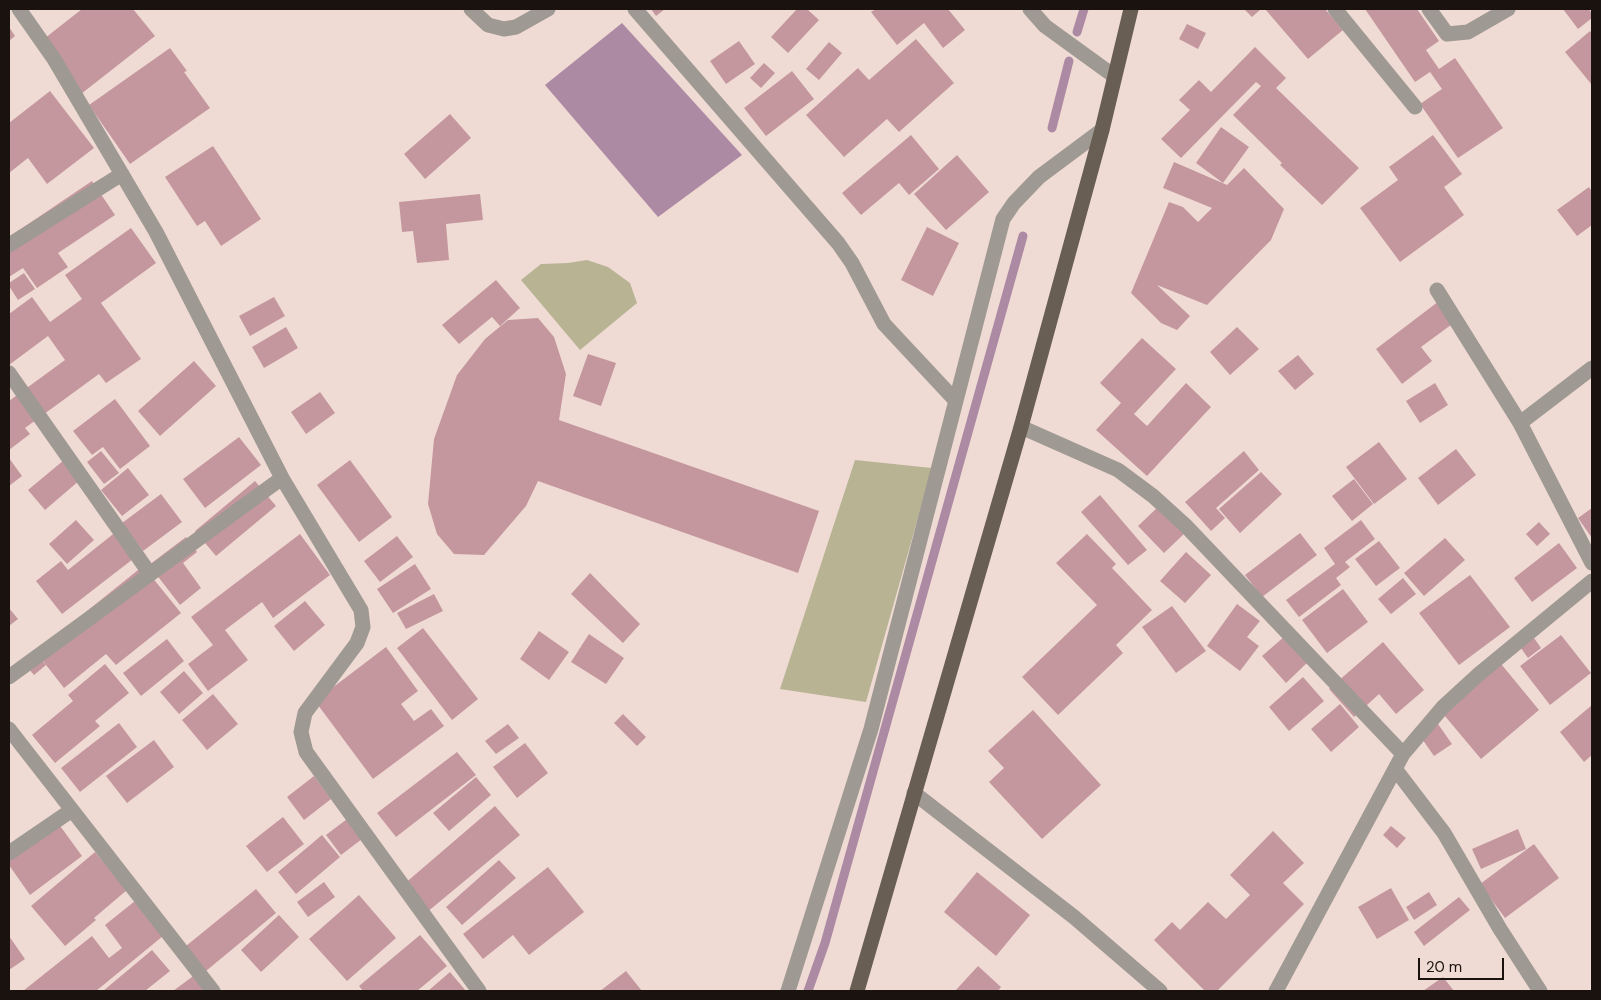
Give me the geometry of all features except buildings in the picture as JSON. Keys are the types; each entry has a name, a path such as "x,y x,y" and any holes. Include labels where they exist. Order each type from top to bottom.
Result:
{"main road":[{"path":"857,991 1021,427 1102,130 1131,9"}],"street":[{"path":"20,9 54,59 156,232 282,478 361,610 363,627 357,643 305,713 301,732 306,752 479,991"},
{"path":"471,9 488,25 504,29 516,27 548,9"},
{"path":"635,9 838,243 852,263 884,324 955,400"},
{"path":"1030,9 1045,26 1114,76"},
{"path":"1335,9 1415,107"},
{"path":"1429,9 1447,34 1468,32 1508,9"},
{"path":"788,991 871,729 1003,219 1014,202 1039,177 1102,130"},
{"path":"9,245 122,174"},
{"path":"1438,290 1520,423 1592,563"},
{"path":"1520,423 1592,368"},
{"path":"9,373 150,574"},
{"path":"1021,427 1118,470 1154,496 1185,525 1403,754"},
{"path":"9,677 282,478"},
{"path":"1276,991 1403,754 1443,707 1479,674 1592,581"},
{"path":"9,729 213,991"},
{"path":"1396,770 1444,833 1500,930 1540,991"},
{"path":"914,793 1074,917 1160,991"},
{"path":"9,853 72,810"}],"shaded area":[{"path":"622,23 742,155 658,217 545,85"},
{"path":"587,260 608,267 630,283 637,303 580,350 521,280 541,264"},
{"path":"855,460 932,468 866,702 780,689"}],"waterway":[{"path":"1077,32 1084,9"},
{"path":"1052,128 1069,61"},
{"path":"808,991 825,943 1023,236"}]}
